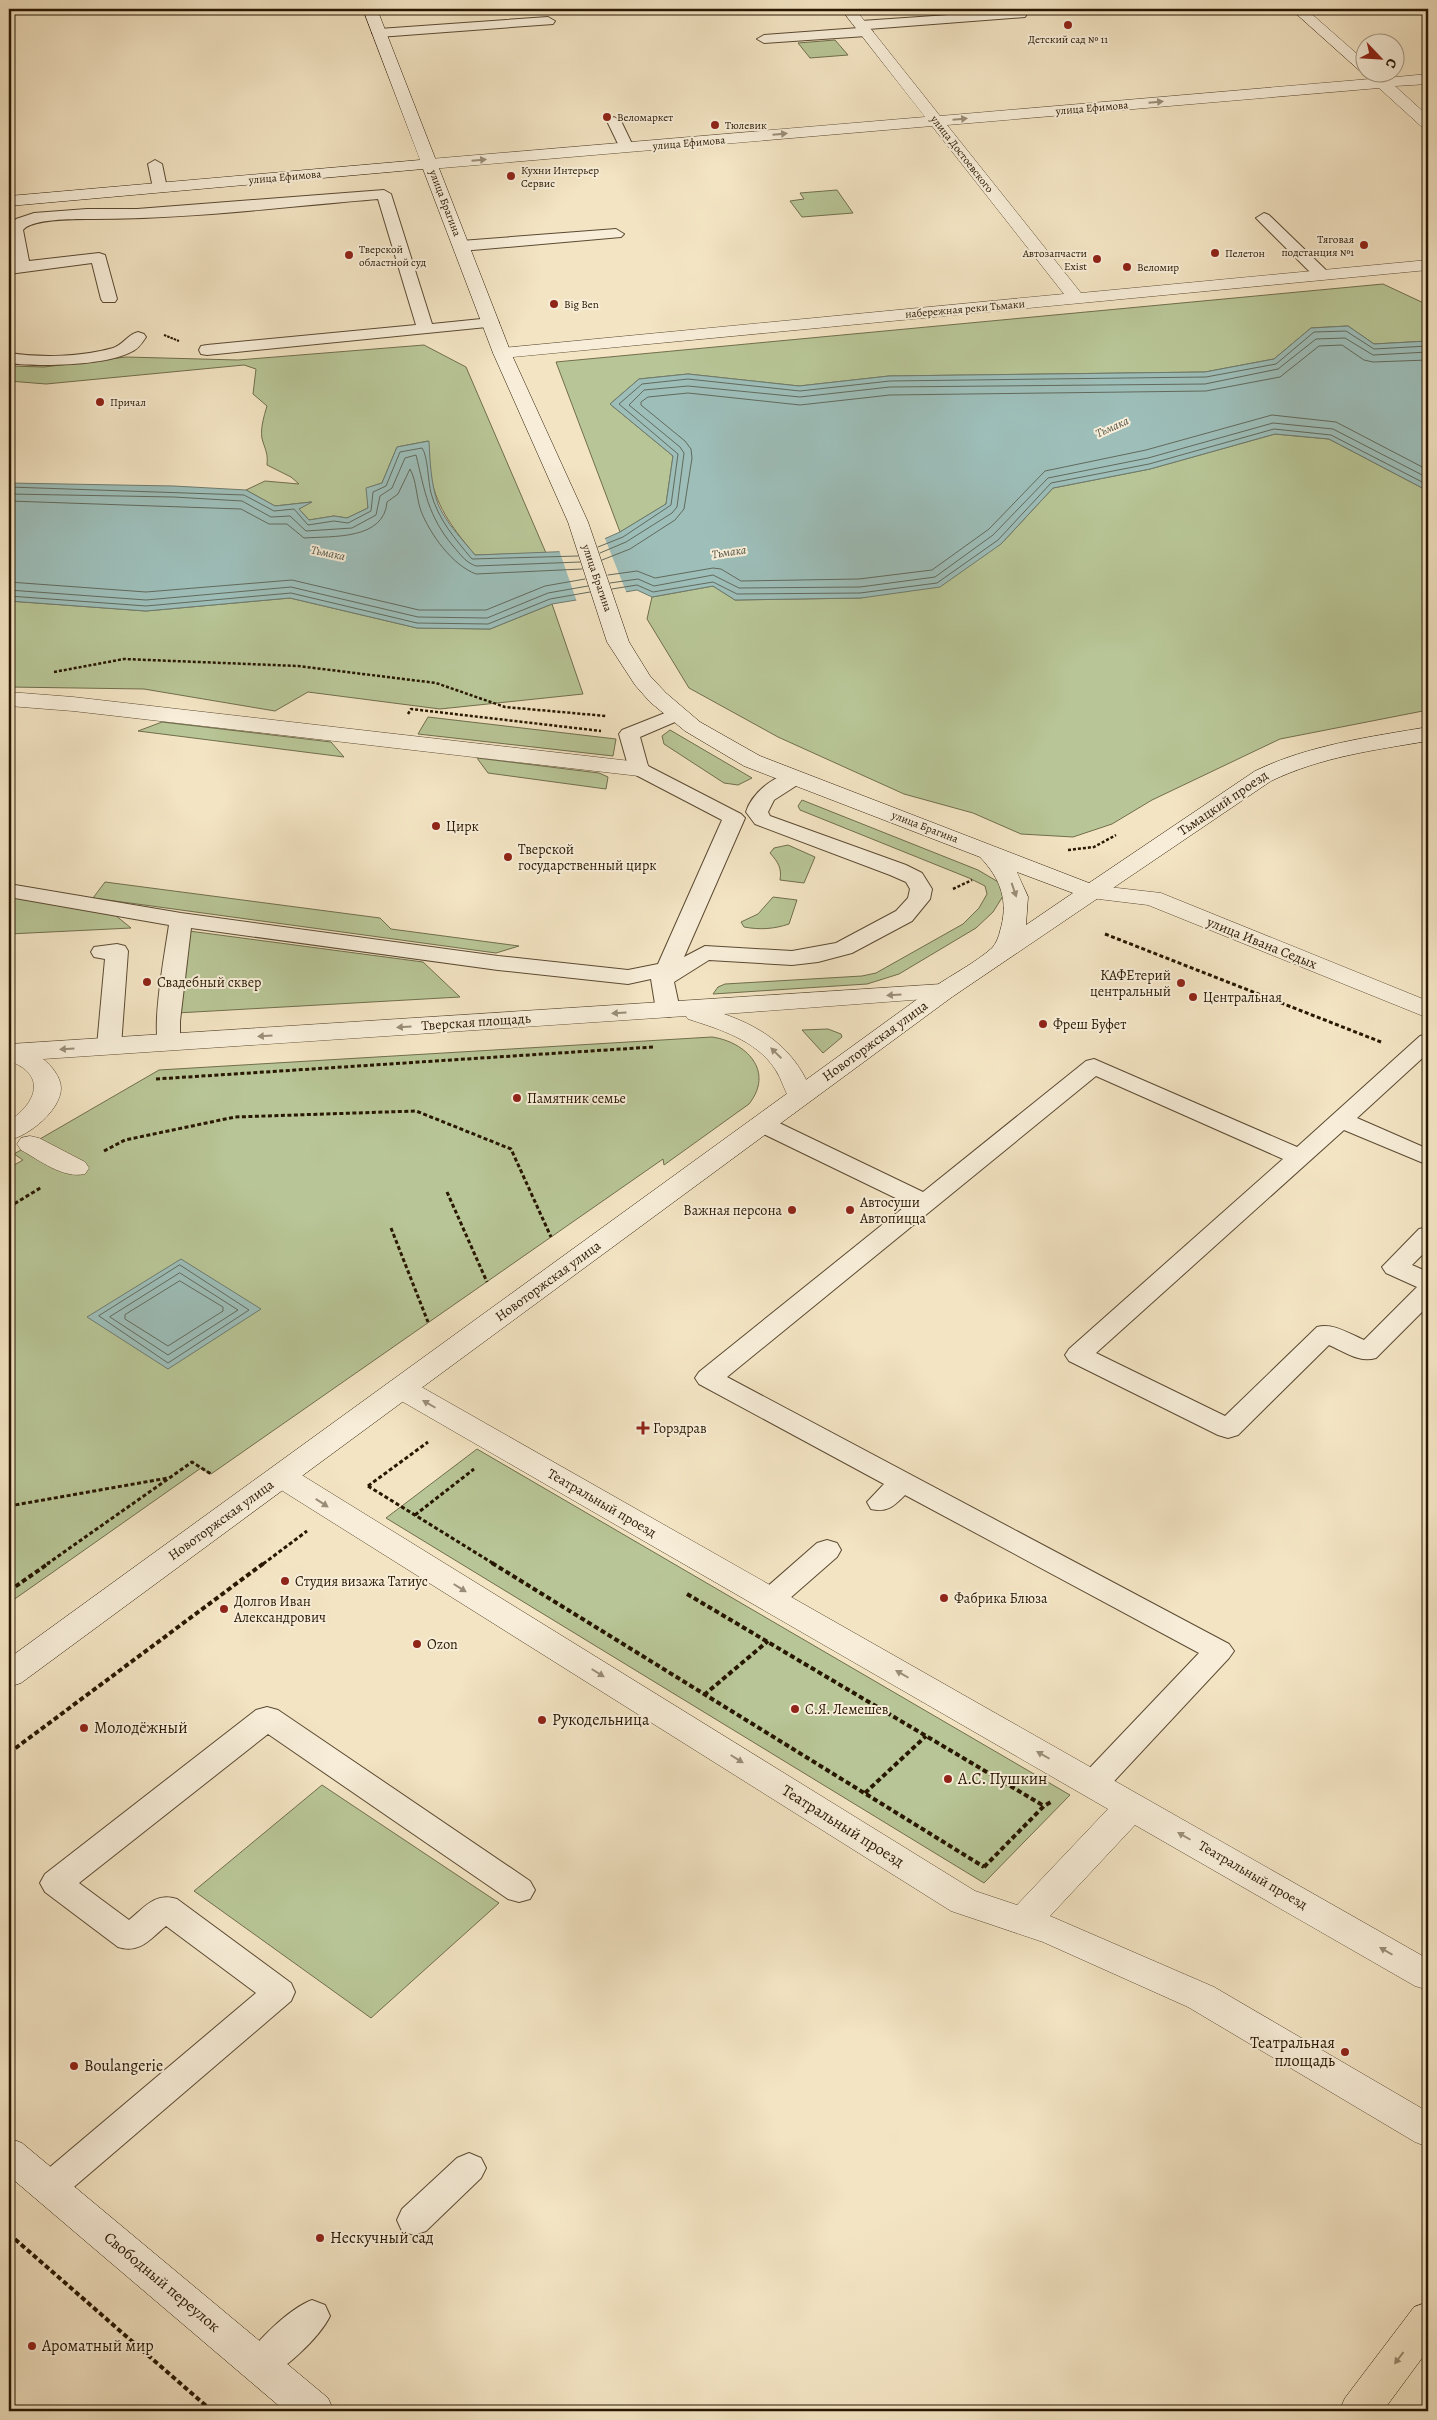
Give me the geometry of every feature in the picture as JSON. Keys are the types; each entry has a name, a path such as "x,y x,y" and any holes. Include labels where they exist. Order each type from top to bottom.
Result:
{"main road":[{"path":"1359,2411 1428,2319"}],"street":[{"name":"улица Брагина","path":"370,9 502,353 578,522 618,642 627,661 638,677 676,715 700,732 744,757 1091,892"},
{"name":"улица Достоевского","path":"848,9 1076,298"},
{"path":"1298,9 1354,58"},
{"name":"улица Ефимова","path":"9,201 1428,79"},
{"path":"1385,83 1428,124"},
{"name":"набережная реки Тьмаки","path":"502,353 1428,265"},
{"path":"9,699 83,705 639,769"},
{"name":"Тьмацкий проезд","path":"1091,892 1274,770 1349,749 1428,734"},
{"path":"986,850 1006,873 1016,894 1017,916 1015,927 1005,949"},
{"name":"Новоторжская улица","path":"9,1675 800,1095 943,992 1091,892"},
{"name":"улица Ивана Седых","path":"1091,892 1152,898 1428,1010"},
{"name":"Тверская площадь","path":"10,1052 943,992"},
{"path":"668,1010 710,1018 736,1027 758,1038 776,1052 790,1068 800,1095"},
{"path":"10,1052 28,1060 41,1070 48,1088 40,1109 27,1122 20,1138 75,1168"},
{"name":"Театральный проезд","path":"401,1388 1428,1976"},
{"name":"Театральный проезд","path":"281,1476 963,1901 1055,1932 1201,1997 1428,2132"},
{"path":"1023,1922 1132,1806"},
{"name":"Свободный переулок","path":"9,2154 314,2411"}],"lane":[{"path":"764,39 1020,14"},
{"path":"379,33 548,22"},
{"path":"614,121 627,148"},
{"path":"155,164 160,188"},
{"path":"110,299 99,258 15,268 15,228 21,222 34,218 87,214 137,214 384,194 425,329"},
{"path":"1264,218 1322,275"},
{"path":"461,246 616,234"},
{"path":"207,350 491,324"},
{"path":"9,358 36,361 113,353 134,344 138,337"},
{"path":"668,1010 664,974 734,818 639,769 629,734 676,715"},
{"path":"9,891 181,920 498,963 628,977 664,974 705,953 792,958 818,955 844,948 904,916 919,899 921,889 914,878 898,870 762,820 757,812 758,804 795,778"},
{"path":"168,1042 168,1021 181,920"},
{"path":"102,952 117,951 109,1046"},
{"path":"1421,1048 1078,1355 1228,1429 1326,1334 1367,1352 1428,1291"},
{"path":"1093,1784 1219,1652 708,1378 1094,1066 1300,1156"},
{"path":"1340,1120 1428,1158"},
{"path":"762,1124 925,1203"},
{"path":"1428,1235 1395,1267 1428,1282"},
{"path":"880,1502 903,1482"},
{"path":"784,1607 827,1550"},
{"path":"49,2188 279,1992 166,1908 129,1938 56,1883 267,1718 519,1890"},
{"path":"414,2220 469,2168"},
{"path":"260,2365 312,2316"}],"path":[{"path":"47,673 124,659 298,666 436,683 505,707 612,716"},
{"path":"1067,851 1094,847 1119,834"},
{"path":"1105,934 1421,1048"},
{"path":"156,1079 654,1047"},
{"path":"9,1207 125,1140 235,1116 416,1111 511,1150 551,1237"},
{"path":"446,1192 487,1282"},
{"path":"391,1228 428,1322"},
{"path":"9,1753 456,1420"},
{"path":"428,1441 436,1446"},
{"path":"9,1591 192,1462 211,1474"},
{"path":"467,1464 483,1474"},
{"path":"415,1515 475,1469"},
{"path":"9,1506 170,1478"},
{"path":"368,1486 984,1867"},
{"path":"681,1591 1044,1806"},
{"path":"675,1720 767,1642 784,1607"},
{"path":"865,1793 926,1736"},
{"path":"963,1901 984,1867 1044,1806 1093,1784"},
{"path":"9,2234 212,2411"}],"green space":[{"path":"835,40 848,55 810,58 798,43"},
{"path":"837,190 853,213 802,217 790,201 804,199 800,193"},
{"path":"1383,284 1428,305 1428,341 1374,344 1348,326 1311,328 1274,359 1205,372 889,376 799,386 688,374 639,379 610,404 673,456 666,504 620,532 556,362"},
{"path":"424,345 466,367 546,553 475,555 442,509 431,477 428,441 397,447 382,483 367,488 368,508 347,518 334,516 309,520 299,509 311,502 275,506 246,490 265,481 299,484 291,477 267,465 267,456 262,438 262,424 267,406 253,394 256,369 244,365 46,384 9,381 9,366 44,367 126,357 238,360"},
{"path":"1275,434 1329,439 1428,491 1428,710 1280,739 1152,800 1112,824 1073,837 1021,834 973,813 904,794 778,737 689,688 647,619 652,597 713,586 735,600 861,598 1001,544 1053,488 1150,469"},
{"path":"290,598 417,628 490,629 552,604 583,694 440,709 308,692 275,711 144,689 9,687 9,601 146,611"},
{"path":"428,717 616,739 613,756 418,734"},
{"path":"162,722 331,742 344,757 138,731"},
{"path":"670,730 752,778 738,785 724,783 664,744 662,736"},
{"path":"477,758 599,773 608,777 606,789 488,773"},
{"path":"802,800 978,870 1000,883 1003,896 993,912 976,928 899,974 867,984 713,994 718,987 725,984 862,976 876,973 963,924 979,908 987,894 985,886 969,878 800,810 798,806"},
{"path":"788,845 815,857 804,883 780,880 779,865 770,853 774,848"},
{"path":"105,882 380,918 391,929 519,946 496,953 93,898"},
{"path":"9,893 115,915 131,928 9,934"},
{"path":"773,897 797,900 789,924 767,929 744,927 741,922 758,914"},
{"path":"189,931 423,962 460,997 177,1013"},
{"path":"828,1029 841,1034 842,1037 823,1053 802,1030"},
{"path":"712,1037 736,1045 753,1060 758,1070 759,1080 756,1092 749,1104 664,1165 663,1159 211,1474 201,1468 9,1603 9,1168 23,1160 14,1154 159,1070"},
{"path":"477,1449 1070,1795 984,1883 386,1518"},
{"path":"322,1785 499,1903 371,2018 194,1891"}],"water":[{"name":"Тьмака","path":"1348,326 1374,344 1428,341 1428,491 1329,439 1275,434 1150,469 1053,488 1001,544 940,587 861,598 735,600 713,586 652,597 637,590 552,604 490,629 417,628 290,598 146,611 9,601 9,483 174,486 246,490 275,506 312,502 299,509 309,520 334,516 347,518 368,508 366,488 382,483 397,447 429,441 432,481 438,504 450,524 475,555 577,551 620,532 666,504 673,456 610,404 639,379 688,374 799,386 889,376 1205,372 1274,359 1311,328"},
{"path":"181,1259 261,1309 168,1369 87,1317"}],"pier":[{"path":"604,536 627,594 577,602 559,550 576,548"}],"place":[{"name":"Детский сад № 11","path":"1068,25"},
{"name":"Веломаркет","path":"607,117"},
{"name":"Тюлевик","path":"715,125"},
{"name":"Кухни Интерьер Сервис","path":"511,176"},
{"name":"Тяговая подстанция №1","path":"1364,245"},
{"name":"Пелетон","path":"1215,253"},
{"name":"Тверской областной суд","path":"349,255"},
{"name":"Автозапчасти Exist","path":"1097,259"},
{"name":"Веломир","path":"1127,267"},
{"name":"Big Ben","path":"554,304"},
{"name":"Причал","path":"100,402"},
{"name":"Цирк","path":"436,826"},
{"name":"Тверской государственный цирк","path":"508,857"},
{"name":"Свадебный сквер","path":"147,982"},
{"name":"КАФЕтерий центральный","path":"1181,983"},
{"name":"Центральная","path":"1193,997"},
{"name":"Фреш Буфет","path":"1043,1024"},
{"name":"Памятник семье","path":"517,1098"},
{"name":"Важная персона","path":"792,1210"},
{"name":"Автосуши Автопицца","path":"850,1210"},
{"name":"Горздрав","path":"643,1428"},
{"name":"Студия визажа Татиус","path":"285,1581"},
{"name":"Фабрика Блюза","path":"944,1598"},
{"name":"Долгов Иван Александрович","path":"224,1609"},
{"name":"Ozon","path":"417,1644"},
{"name":"С.Я. Лемешев","path":"795,1709"},
{"name":"Рукодельница","path":"542,1720"},
{"name":"Молодёжный","path":"84,1728"},
{"name":"А.С. Пушкин","path":"948,1779"},
{"name":"Театральная площадь","path":"1345,2052"},
{"name":"Boulangerie","path":"74,2066"},
{"name":"Нескучный сад","path":"320,2238"},
{"name":"Ароматный мир","path":"32,2346"}]}
